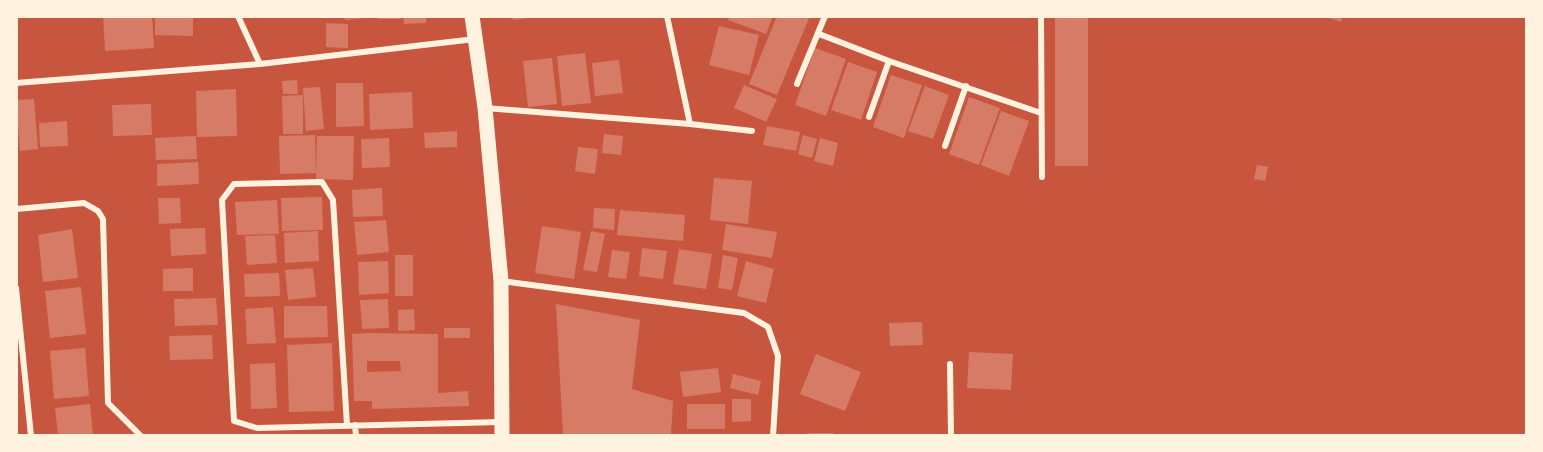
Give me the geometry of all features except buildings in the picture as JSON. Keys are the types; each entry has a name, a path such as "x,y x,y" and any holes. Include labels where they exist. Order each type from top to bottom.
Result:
{"main road":[{"path":"472,16 485,108 501,281 501,428"}],"street":[{"path":"238,16 260,64"},
{"path":"667,16 690,123"},
{"path":"797,84 825,16"},
{"path":"1041,16 1042,177"},
{"path":"819,34 889,61 1041,112"},
{"path":"16,82 260,64 475,39"},
{"path":"869,117 889,61"},
{"path":"945,146 966,86"},
{"path":"485,108 690,123 752,131"},
{"path":"347,425 333,201 322,183 234,184 222,200 234,421 257,428 355,425 501,428"},
{"path":"16,209 84,203 98,212 103,219 108,403 141,435"},
{"path":"501,281 733,311 768,327 778,356 774,435"},
{"path":"16,288 18,326 31,435"},
{"path":"950,364 951,435"},
{"path":"355,425 356,435"},
{"path":"257,428 258,435"}]}
